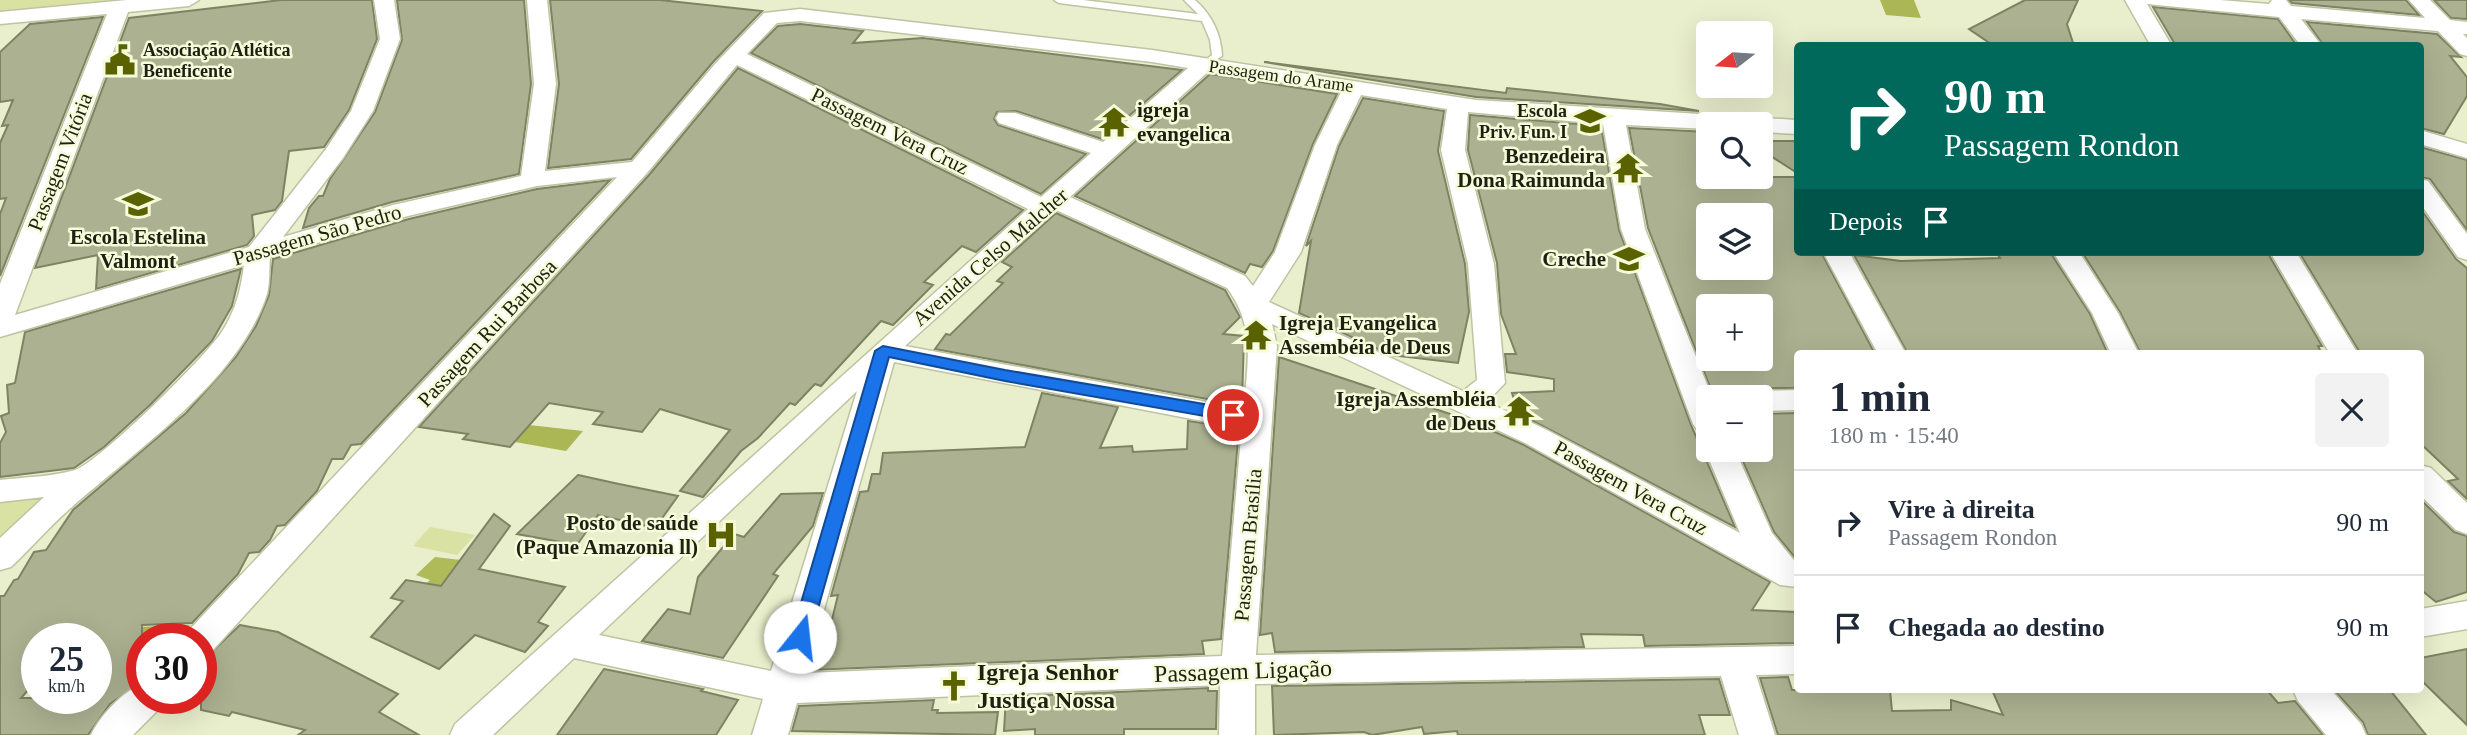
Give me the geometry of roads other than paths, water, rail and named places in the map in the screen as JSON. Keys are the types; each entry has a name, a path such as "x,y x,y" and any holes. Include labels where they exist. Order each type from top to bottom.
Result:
{"street":[{"path":"0,18 189,0"},
{"path":"0,558 85,480 153,424 220,354 235,334 254,293 258,252 335,153 362,111 390,39 384,0"},
{"path":"532,180 545,84 537,0"},
{"path":"2135,0 2160,42"},
{"path":"2154,0 2280,6 2467,28"},
{"path":"2419,0 2467,50"},
{"name":"Passagem Vitória","path":"0,318 120,6"},
{"path":"2280,6 2309,42"},
{"name":"Passagem do Arame","path":"766,20 778,16 800,15 1096,49 1351,85 1476,107 1613,118 1794,127"},
{"name":"Passagem Rui Barbosa","path":"217,623 639,168 766,20"},
{"name":"Passagem Vera Cruz","path":"734,55 1051,204 1236,282 1254,305 1604,471 1794,584"},
{"name":"Avenida Celso Malcher","path":"468,735 883,351 1205,65"},
{"path":"1254,305 1288,252 1326,145 1352,91 1351,85"},
{"path":"1441,100 1458,105 1452,150 1464,188 1466,212 1474,234 1485,291 1491,383 1466,404"},
{"path":"1007,118 1109,152"},
{"path":"1613,118 1633,229 1696,387"},
{"path":"2424,138 2467,151"},
{"name":"Passagem São Pedro","path":"0,328 402,210 532,180 639,168"},
{"path":"2424,192 2467,252"},
{"path":"1838,256 1890,350"},
{"path":"2069,256 2105,313 2123,350"},
{"path":"2285,256 2342,350"},
{"name":"Passagem Brasília","path":"1237,735 1238,670 1264,346 1254,305"},
{"path":"769,735 786,690 883,351 1205,412 1258,415"},
{"path":"1773,401 1794,400"},
{"path":"1725,462 1759,540 1794,584"},
{"path":"0,491 85,480"},
{"path":"2424,480 2467,522"},
{"path":"2424,622 2467,615"},
{"name":"Passagem Ligação","path":"569,643 786,690 1238,670 1794,660"},
{"path":"1734,662 1757,735"},
{"path":"2313,693 2348,735"},
{"path":"109,735 130,714"}],"lane":[{"path":"1059,0 1205,18"},
{"path":"1189,0 1205,18 1217,42 1217,57 1205,65"}],"place":[{"name":"Associação Atlética Beneficente","path":"120,60"},
{"name":"Escola Priv. Fun. I","path":"1590,121"},
{"name":"igreja evangelica","path":"1114,122"},
{"name":"Benzedeira Dona Raimunda","path":"1628,168"},
{"name":"Escola Estelina Valmont","path":"138,204"},
{"name":"Creche","path":"1629,259"},
{"name":"Igreja Evangelica Assembéia de Deus","path":"1256,335"},
{"name":"Igreja Assembléia de Deus","path":"1519,411"},
{"name":"Posto de saúde (Paque Amazonia ll)","path":"721,535"},
{"name":"Igreja Senhor Justiça Nossa","path":"954,686"}]}
